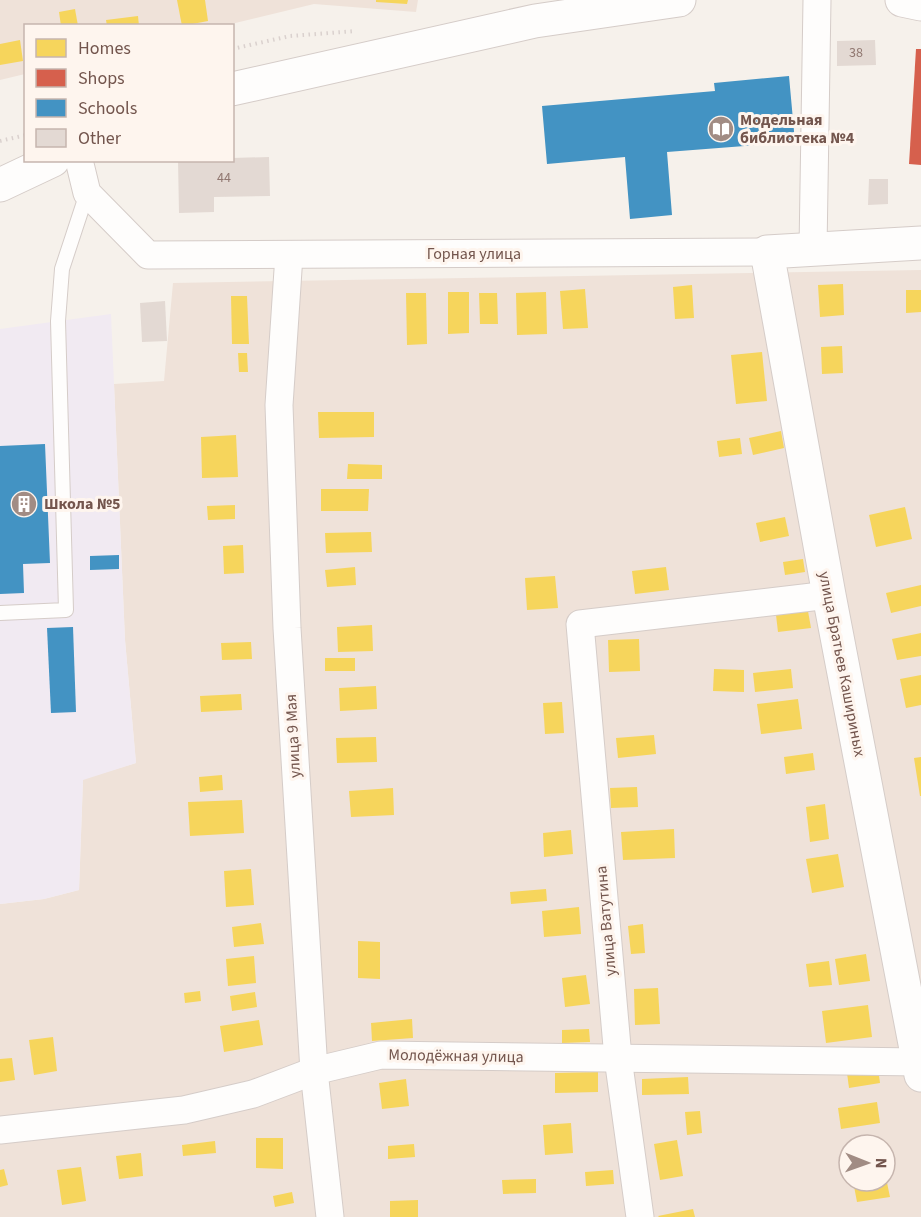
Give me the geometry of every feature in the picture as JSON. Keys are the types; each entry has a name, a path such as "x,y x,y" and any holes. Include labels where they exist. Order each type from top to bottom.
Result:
{"street":[{"path":"234,88 541,10 680,0"},
{"path":"813,249 817,0"},
{"path":"902,0 921,4"},
{"path":"0,185 49,162"},
{"path":"80,162 87,193"},
{"name":"Горная улица","path":"87,193 148,255 767,252 921,243"},
{"name":"улица Братьев Кашириных","path":"767,252 829,595 920,1066"},
{"name":"улица 9 Мая","path":"289,255 279,405 287,628 314,1071 330,1217"},
{"name":"улица Ватутина","path":"640,1217 618,1058 580,624 829,595"},
{"name":"Молодёжная улица","path":"0,1130 184,1110 253,1094 314,1071 381,1055 618,1058 920,1066"}],"lane":[{"path":"0,613 66,610 58,321 62,269 87,193"}],"path":[{"path":"0,141 24,135"}],"shaded area":[{"path":"0,0 418,0 416,12 314,4 231,24 24,24 24,74 0,80"},
{"path":"921,270 921,1217 0,1217 0,904 44,899 79,890 83,779 136,763 125,640 114,384 164,381 173,283"},
{"path":"111,314 125,640 136,763 83,780 79,890 44,899 0,904 0,329"}],"building: Homes":[{"path":"177,0 205,0 208,21 182,24"},
{"path":"376,0 408,0 407,4 376,2"},
{"path":"75,9 78,24 61,24 59,12"},
{"path":"138,16 139,24 107,24 106,20"},
{"path":"20,40 23,61 0,65 0,44"},
{"path":"843,284 844,315 820,317 818,285"},
{"path":"692,285 694,318 675,319 673,287"},
{"path":"585,289 588,328 563,329 560,291"},
{"path":"906,290 921,290 921,312 906,313"},
{"path":"448,292 469,292 469,333 448,334"},
{"path":"546,292 547,334 517,335 516,293"},
{"path":"406,293 426,293 427,344 407,345"},
{"path":"479,293 497,293 498,324 480,324"},
{"path":"231,296 247,296 249,344 232,344"},
{"path":"842,346 843,373 822,374 821,347"},
{"path":"762,352 767,401 736,404 731,355"},
{"path":"238,353 247,353 248,372 239,372"},
{"path":"318,412 374,412 374,437 319,438"},
{"path":"781,431 784,448 753,455 749,438"},
{"path":"236,435 238,477 202,478 201,437"},
{"path":"740,438 742,454 719,457 717,441"},
{"path":"348,464 382,465 382,479 347,479"},
{"path":"321,489 369,489 368,511 321,511"},
{"path":"235,505 235,519 208,520 207,506"},
{"path":"905,507 912,539 876,547 869,515"},
{"path":"785,517 789,536 760,542 756,523"},
{"path":"371,532 372,552 326,553 325,533"},
{"path":"243,545 244,573 224,574 223,546"},
{"path":"803,559 805,572 785,575 783,562"},
{"path":"355,567 356,585 327,587 325,570"},
{"path":"666,567 669,590 635,594 632,571"},
{"path":"555,576 558,608 527,610 525,578"},
{"path":"921,585 921,606 891,613 886,593"},
{"path":"808,611 811,628 778,632 776,615"},
{"path":"372,625 373,651 338,652 337,627"},
{"path":"921,633 921,656 897,660 892,639"},
{"path":"639,639 640,671 609,672 608,640"},
{"path":"251,642 252,659 222,660 221,643"},
{"path":"325,658 355,658 355,671 325,671"},
{"path":"714,669 744,670 744,692 713,691"},
{"path":"791,669 793,688 755,692 753,673"},
{"path":"921,675 921,705 906,708 900,679"},
{"path":"376,686 377,709 340,711 339,688"},
{"path":"241,694 242,710 201,712 200,696"},
{"path":"798,699 802,729 761,734 757,704"},
{"path":"562,702 564,733 545,734 543,703"},
{"path":"654,735 656,754 618,758 616,738"},
{"path":"376,737 377,762 337,763 336,738"},
{"path":"813,753 815,770 786,774 784,757"},
{"path":"921,757 921,796 920,796 914,758"},
{"path":"222,775 223,790 200,792 199,777"},
{"path":"637,787 638,807 611,808 610,788"},
{"path":"393,788 394,815 351,817 349,791"},
{"path":"242,800 244,833 190,836 188,802"},
{"path":"825,804 829,839 810,842 806,807"},
{"path":"674,829 675,858 623,860 621,832"},
{"path":"571,830 573,854 544,857 543,833"},
{"path":"838,854 844,887 812,893 806,859"},
{"path":"251,869 254,905 226,907 224,871"},
{"path":"546,889 547,901 511,904 510,892"},
{"path":"579,907 581,934 544,937 542,911"},
{"path":"261,923 264,944 234,947 232,927"},
{"path":"643,924 645,953 631,954 628,926"},
{"path":"358,941 380,942 380,979 358,978"},
{"path":"866,954 870,981 839,985 835,959"},
{"path":"254,956 256,983 228,986 226,959"},
{"path":"829,961 832,985 809,987 806,964"},
{"path":"586,975 590,1004 565,1007 562,978"},
{"path":"658,988 660,1024 635,1025 634,989"},
{"path":"200,991 201,1001 185,1003 184,993"},
{"path":"255,992 257,1007 232,1011 230,996"},
{"path":"868,1005 872,1037 826,1043 822,1011"},
{"path":"412,1019 413,1038 372,1041 371,1023"},
{"path":"259,1020 263,1045 224,1052 220,1026"},
{"path":"589,1029 590,1042 562,1043 562,1030"},
{"path":"53,1037 57,1071 34,1075 29,1040"},
{"path":"12,1058 15,1080 0,1082 0,1059"},
{"path":"878,1068 880,1083 849,1088 847,1073"},
{"path":"598,1072 598,1092 555,1093 555,1073"},
{"path":"688,1077 689,1094 642,1095 642,1079"},
{"path":"406,1079 409,1106 382,1109 379,1083"},
{"path":"877,1102 880,1123 841,1129 838,1108"},
{"path":"700,1111 702,1133 687,1135 685,1112"},
{"path":"571,1123 573,1153 545,1155 543,1125"},
{"path":"256,1138 283,1138 283,1169 256,1168"},
{"path":"677,1140 683,1176 660,1180 654,1144"},
{"path":"215,1141 216,1153 183,1156 182,1145"},
{"path":"414,1144 415,1157 388,1159 388,1146"},
{"path":"141,1153 143,1176 119,1179 116,1156"},
{"path":"81,1167 86,1201 62,1205 57,1170"},
{"path":"4,1169 8,1185 0,1187 0,1170"},
{"path":"613,1170 614,1184 586,1186 585,1172"},
{"path":"536,1179 536,1193 503,1194 502,1180"},
{"path":"292,1192 294,1203 275,1207 273,1196"},
{"path":"855,1193 889,1193 890,1197 857,1202"},
{"path":"418,1200 418,1217 390,1217 390,1201"},
{"path":"693,1209 695,1217 658,1216"}],"building: Shops":[{"path":"916,49 921,49 921,165 909,164"}],"building: Schools":[{"path":"789,76 795,142 667,152 672,215 630,219 625,157 547,164 542,106 715,91 714,83"},
{"name":"Школа №5","path":"45,444 50,563 23,564 24,593 0,594 0,446"},
{"path":"119,555 119,569 90,570 90,556"},
{"path":"73,627 76,712 51,713 47,628"}],"building: Other":[{"path":"875,40 876,65 837,66 837,41"},
{"path":"269,157 270,196 214,197 214,212 179,213 178,162 234,162 234,158"},
{"path":"869,179 888,179 888,204 868,205"},
{"path":"165,301 167,341 142,342 140,303"}],"place":[{"name":"Модельная библиотека №4","path":"721,129"},
{"name":"Школа №5","path":"24,504"}]}
